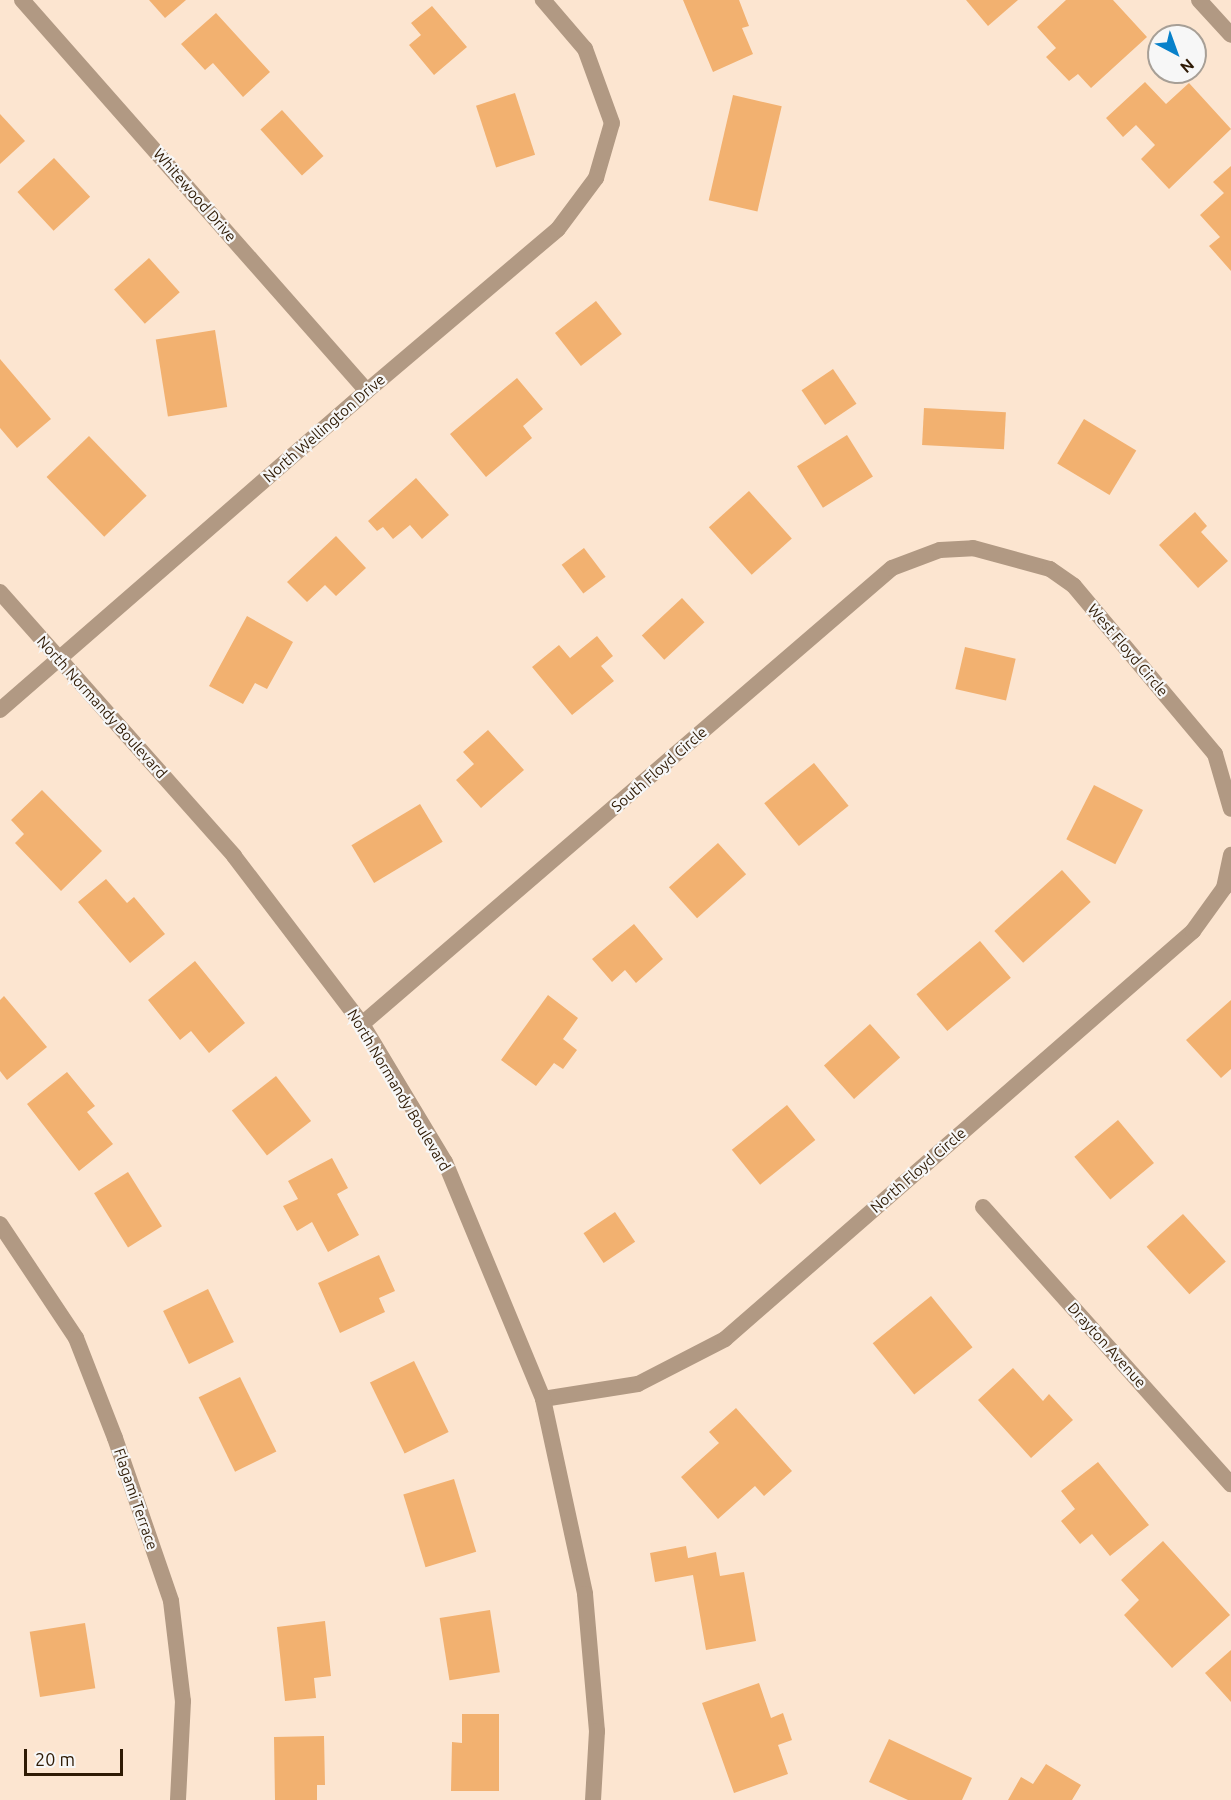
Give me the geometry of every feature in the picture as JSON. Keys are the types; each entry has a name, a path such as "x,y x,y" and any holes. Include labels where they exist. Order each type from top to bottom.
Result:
{"street":[{"name":"Whitewood Drive","path":"22,0 367,391"},
{"name":"North Wellington Drive","path":"0,710 367,391 558,229 596,178 612,123 585,49 543,0"},
{"path":"1199,0 1231,35"},
{"name":"West Floyd Circle","path":"972,548 1050,569 1074,586 1215,754 1231,809"},
{"name":"South Floyd Circle","path":"362,1024 892,568 940,550 972,548"},
{"name":"North Normandy Boulevard","path":"0,592 234,855 362,1024 445,1162 543,1399 585,1594 597,1731 593,1800"},
{"name":"North Floyd Circle","path":"543,1399 638,1384 725,1339 1193,931 1224,888 1231,855"},
{"name":"Drayton Avenue","path":"983,1207 1231,1484"},
{"name":"Flagami Terrace","path":"0,1224 76,1338 115,1438 171,1601 183,1701 178,1800"}],"building":[{"path":"149,0 186,0 165,18"},
{"path":"683,0 739,0 749,26 742,28 753,54 713,72"},
{"path":"966,0 1018,0 988,26"},
{"path":"1066,0 1113,0 1147,37 1091,88 1078,74 1069,81 1046,57 1056,48 1037,27"},
{"path":"432,6 467,47 434,75 409,45 421,35 411,23"},
{"path":"216,13 270,72 243,97 213,63 205,70 181,44"},
{"path":"1145,82 1166,104 1190,84 1231,129 1169,189 1141,159 1155,145 1136,125 1123,137 1106,118"},
{"path":"515,93 535,155 496,167 476,106"},
{"path":"733,95 782,106 757,211 709,200"},
{"path":"282,110 323,156 302,175 260,129"},
{"path":"0,114 25,141 0,164"},
{"path":"54,158 90,197 54,231 17,192"},
{"path":"1231,166 1231,271 1209,246 1220,237 1200,215 1224,193 1213,182"},
{"path":"149,258 180,292 145,324 114,289"},
{"path":"596,301 622,334 581,366 555,333"},
{"path":"215,330 227,407 168,416 156,339"},
{"path":"0,359 51,419 17,448 0,428"},
{"path":"833,369 856,404 825,425 801,390"},
{"path":"517,378 543,409 523,426 532,438 486,477 450,434"},
{"path":"924,408 1006,412 1004,449 922,445"},
{"path":"1084,419 1136,450 1110,495 1057,464"},
{"path":"847,435 873,477 823,508 797,466"},
{"path":"89,436 147,496 104,537 47,477"},
{"path":"416,478 449,515 422,539 410,525 393,539 383,527 377,531 368,521"},
{"path":"749,491 792,539 752,575 709,527"},
{"path":"1195,512 1207,526 1201,532 1228,561 1198,588 1159,545"},
{"path":"336,536 366,568 336,596 325,585 307,602 287,582"},
{"path":"584,548 606,577 583,594 562,565"},
{"path":"682,598 705,622 664,660 642,636"},
{"path":"247,616 293,642 267,689 255,683 243,704 209,686"},
{"path":"597,636 613,656 601,666 614,681 572,715 532,667 559,645 570,658"},
{"path":"965,647 1016,659 1006,701 955,689"},
{"path":"488,730 524,770 481,808 456,780 474,764 463,752"},
{"path":"814,763 849,806 799,846 764,803"},
{"path":"1094,785 1143,810 1115,864 1066,839"},
{"path":"42,790 102,851 61,891 15,843 24,834 11,820"},
{"path":"420,804 443,842 374,883 351,845"},
{"path":"718,843 746,874 697,918 669,887"},
{"path":"1062,870 1091,902 1023,963 994,931"},
{"path":"106,879 127,903 134,897 165,934 130,963 78,902"},
{"path":"634,924 663,959 636,983 625,970 612,982 592,959"},
{"path":"980,941 1011,978 947,1031 916,994"},
{"path":"195,961 245,1023 209,1053 191,1031 180,1040 148,1000"},
{"path":"548,995 578,1018 563,1039 577,1050 563,1069 554,1063 536,1086 501,1060"},
{"path":"4,996 47,1047 7,1080 0,1071 0,1000"},
{"path":"1231,1000 1231,1069 1221,1078 1186,1040"},
{"path":"870,1024 900,1057 854,1099 824,1065"},
{"path":"67,1072 95,1106 87,1112 113,1144 79,1171 27,1104"},
{"path":"276,1076 311,1121 267,1155 232,1110"},
{"path":"787,1105 815,1140 760,1185 732,1150"},
{"path":"1118,1120 1154,1163 1110,1200 1074,1157"},
{"path":"332,1158 348,1188 337,1194 359,1235 328,1252 312,1222 297,1231 283,1206 298,1199 288,1181"},
{"path":"128,1172 162,1226 128,1247 94,1193"},
{"path":"615,1212 635,1242 604,1263 583,1233"},
{"path":"1183,1214 1226,1262 1189,1294 1147,1247"},
{"path":"379,1255 395,1291 379,1298 385,1312 340,1333 318,1283"},
{"path":"208,1289 234,1342 189,1364 163,1311"},
{"path":"931,1296 973,1347 914,1394 873,1343"},
{"path":"414,1361 449,1432 405,1453 370,1382"},
{"path":"1013,1368 1043,1401 1049,1394 1073,1420 1031,1458 978,1400"},
{"path":"240,1377 276,1452 235,1472 199,1397"},
{"path":"736,1408 792,1471 764,1496 755,1486 718,1519 681,1477 719,1443 709,1432"},
{"path":"1098,1462 1149,1525 1110,1556 1092,1534 1080,1544 1061,1521 1075,1509 1061,1491"},
{"path":"454,1479 476,1552 426,1567 403,1494"},
{"path":"1163,1541 1230,1615 1172,1668 1124,1615 1139,1600 1121,1580"},
{"path":"686,1546 688,1558 716,1552 720,1576 744,1572 756,1641 706,1650 693,1575 655,1582 650,1553"},
{"path":"490,1610 500,1672 449,1680 440,1618"},
{"path":"325,1621 331,1676 314,1678 316,1698 285,1701 277,1627"},
{"path":"85,1623 95,1688 40,1697 30,1632"},
{"path":"1231,1650 1231,1702 1205,1673"},
{"path":"759,1683 771,1718 783,1713 792,1740 778,1745 788,1774 734,1793 702,1703"},
{"path":"462,1714 499,1714 499,1791 451,1791 452,1742 462,1743"},
{"path":"324,1736 325,1785 317,1785 317,1800 275,1800 274,1737"},
{"path":"889,1739 972,1778 962,1800 908,1800 869,1782"},
{"path":"1046,1764 1081,1785 1072,1800 1008,1800 1021,1777 1033,1784"}]}
